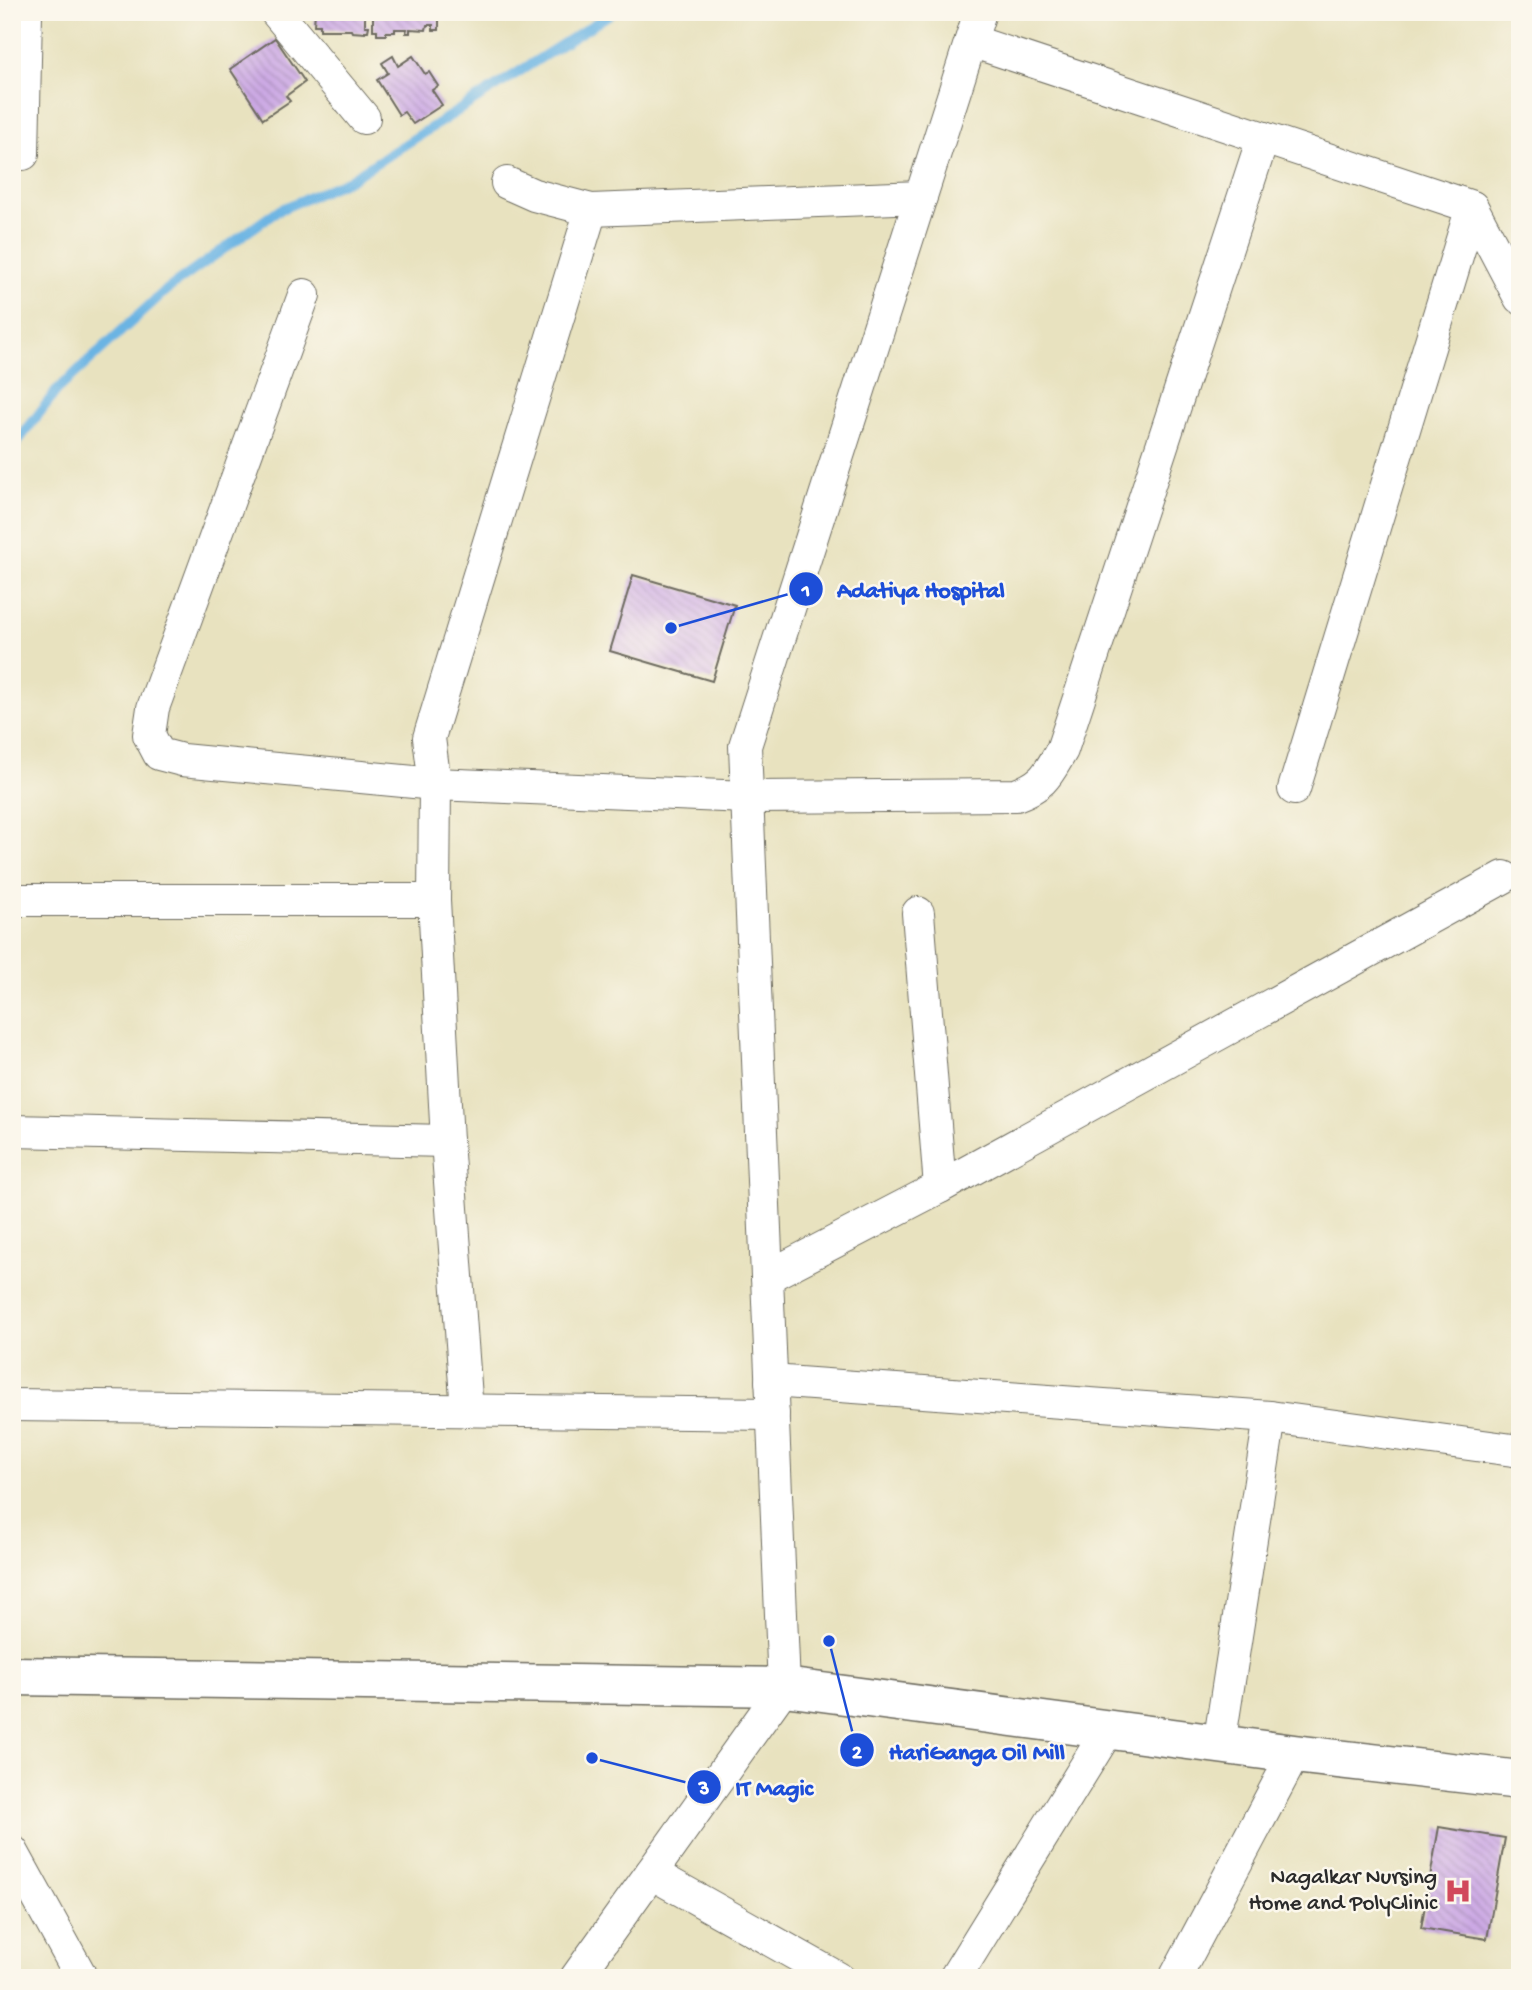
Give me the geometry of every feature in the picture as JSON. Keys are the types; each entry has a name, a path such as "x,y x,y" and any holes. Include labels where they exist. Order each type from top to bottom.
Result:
{"street":[{"path":"276,12 364,118"},
{"path":"22,15 23,154"},
{"path":"576,1978 784,1687 744,746 976,27 1263,138 1472,207 1520,298"},
{"path":"304,295 153,708 149,735 159,754 182,760 435,784 747,797 1016,795 1036,787 1048,774 1062,750 1263,138"},
{"path":"507,183 534,195 591,209 921,197"},
{"path":"1294,789 1472,207"},
{"path":"467,1411 447,1142 434,900 435,784 429,738 591,209"},
{"path":"767,1277 940,1187 1504,877"},
{"path":"12,900 434,900"},
{"path":"918,913 940,1187"},
{"path":"12,1131 447,1142"},
{"path":"771,1381 1270,1418 1520,1451"},
{"path":"12,1405 773,1414"},
{"path":"1219,1745 1270,1418"},
{"path":"12,1676 784,1687 1219,1745 1520,1780"},
{"path":"955,1978 1108,1730"},
{"path":"1175,1978 1294,1754"},
{"path":"12,1851 82,1978"},
{"path":"651,1873 838,1978"}],"building":[{"path":"315,12 365,12 365,26 369,26 368,31 320,30 320,25 314,25"},
{"path":"432,12 439,17 439,30 433,30 433,25 427,25 426,30 410,29 410,33 406,33 407,29 395,29 395,32 386,32 386,35 377,35 377,30 373,30 373,13"},
{"path":"275,38 305,82 286,96 290,101 263,119 230,69"},
{"path":"393,56 398,66 413,56 425,74 429,72 438,86 432,90 442,105 413,124 404,112 399,115 377,80 388,73 382,63"},
{"path":"633,575 735,605 712,681 610,651"},
{"path":"1439,1827 1505,1838 1487,1939 1421,1928"}],"waterway":[{"path":"12,449 57,390 165,291 277,211 349,180 613,12"}],"place":[{"name":"Adatiya Hospital","path":"671,628"},
{"name":"HariGanga Oil Mill","path":"829,1641"},
{"name":"IT Magic","path":"592,1758"},
{"name":"Nagalkar Nursing Home and PolyClinic","path":"1458,1891"}]}
